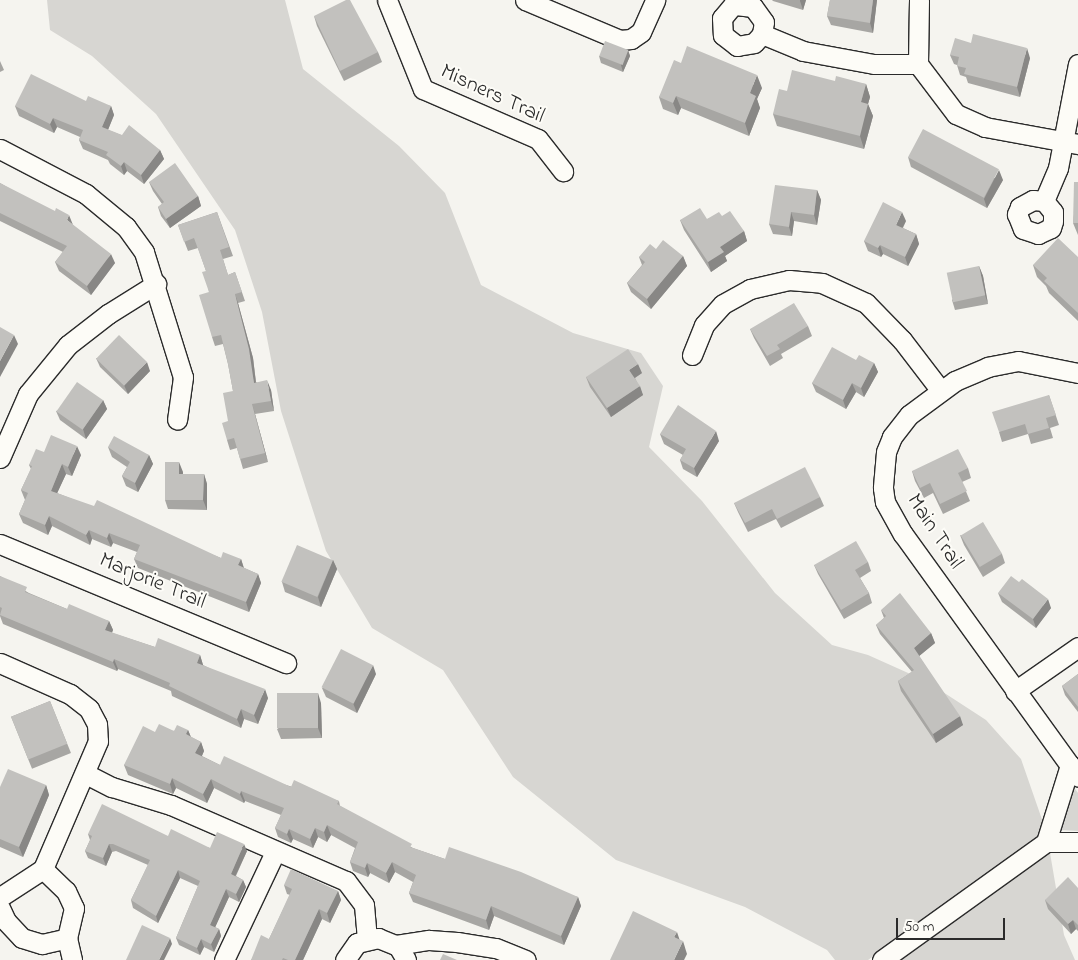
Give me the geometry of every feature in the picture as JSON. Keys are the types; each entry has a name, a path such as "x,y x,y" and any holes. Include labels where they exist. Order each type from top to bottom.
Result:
{"street":[{"name":"Misners Trail","path":"387,0 422,90 538,139 563,171"},
{"path":"525,0 620,40 631,39 641,32 655,0"},
{"path":"919,0 918,64 956,114 985,127 1070,143"},
{"path":"762,34 803,51 874,64 918,64"},
{"path":"1044,202 1070,143 1078,64"},
{"path":"0,149 86,194 126,227 144,252 156,284 183,377 177,420"},
{"path":"692,354 704,326 723,304 750,289 789,280 822,284 866,304 902,340 940,392"},
{"path":"0,458 28,394 68,345 156,284"},
{"name":"Main Trail","path":"1046,842 1074,771 903,534 885,502 883,474 892,437 909,415 940,392 970,374 1005,362 1032,362 1078,373"},
{"name":"Marjorie Trail","path":"0,544 286,663"},
{"path":"1016,691 1078,647"},
{"path":"0,664 70,694 89,709 97,724 98,741 86,774 43,869 0,897"},
{"path":"86,774 112,787 171,805 346,881 364,905 367,939"},
{"path":"882,960 1046,842 1078,842"},
{"path":"224,960 276,852"},
{"path":"43,869 66,890 74,908 67,938 72,960"},
{"path":"0,908 6,921 22,938 42,944 67,938"},
{"path":"345,960 349,951 367,939 378,938 401,953 429,940 496,948 526,960"}],"shaded area":[{"path":"47,0 285,0 303,69 399,146 445,193 481,285 573,333 641,353 663,386 649,447 702,501 775,593 832,645 868,655 926,681 986,720 1021,759 1046,831 868,960 835,960 827,950 745,907 616,860 513,777 443,670 372,628 326,551 281,411 262,312 235,230 156,114 92,56 50,30"},
{"path":"1073,786 1078,793 1078,831 1060,830"},
{"path":"1049,847 1064,935 1075,960 894,960"}],"building":[{"path":"346,0 350,0 378,52 340,71 314,16"},
{"path":"830,0 873,0 870,23 827,16"},
{"path":"973,34 1027,48 1017,87 964,74 966,68 957,66 959,57 950,55 955,38 971,43"},
{"path":"605,41 628,50 623,65 599,56"},
{"path":"687,46 757,75 750,93 756,96 745,123 676,96 673,103 659,97 674,60 681,63"},
{"path":"792,70 835,81 836,76 866,84 861,102 868,104 860,136 773,114 779,89 787,91"},
{"path":"31,74 86,101 88,96 111,106 102,127 122,135 129,125 160,150 141,175 124,162 121,166 106,155 108,152 79,140 83,130 53,118 50,124 15,106"},
{"path":"923,129 999,169 984,198 908,157"},
{"path":"175,163 198,196 166,219 158,207 164,202 149,182"},
{"path":"1074,182 1078,182 1078,223 1073,223"},
{"path":"0,183 55,211 56,208 69,215 67,220 111,254 87,286 55,262 67,246 0,213"},
{"path":"775,185 817,190 814,215 791,212 789,227 769,224"},
{"path":"883,202 902,212 896,225 916,234 905,257 880,245 878,248 864,241"},
{"path":"700,208 707,219 719,212 722,216 730,211 744,231 720,247 724,252 708,262 680,220"},
{"path":"217,212 229,247 220,250 228,275 235,272 242,292 235,294 249,349 254,383 267,380 271,401 252,404 265,453 240,459 234,438 227,440 222,423 228,421 223,393 233,391 221,335 212,337 199,295 209,292 202,272 206,271 194,238 184,242 178,225"},
{"path":"1058,238 1078,257 1078,313 1044,281 1047,278 1033,265"},
{"path":"663,240 683,256 647,299 627,283 645,262 639,257 650,244 656,249"},
{"path":"979,266 985,295 953,302 947,273"},
{"path":"794,303 808,326 777,345 780,349 767,356 750,329"},
{"path":"0,327 14,335 0,361"},
{"path":"119,335 147,362 124,386 96,359"},
{"path":"832,347 856,360 859,355 874,363 861,388 852,383 843,400 812,383"},
{"path":"628,349 638,364 629,370 640,386 607,408 586,377"},
{"path":"77,382 103,400 83,430 56,411"},
{"path":"1049,395 1056,415 1046,418 1049,428 1028,434 1025,424 999,432 992,412"},
{"path":"678,405 716,431 694,468 680,460 686,449 660,434"},
{"path":"51,435 77,446 68,467 62,464 51,491 94,506 97,500 221,558 223,552 241,559 238,565 258,574 246,602 134,559 140,545 109,533 107,538 89,530 86,535 49,516 45,525 19,514 28,493 21,490 32,466 29,465 36,449 44,452"},
{"path":"114,436 149,455 135,483 122,476 130,462 108,447"},
{"path":"958,449 968,468 958,473 967,491 940,504 930,483 920,488 912,471"},
{"path":"165,462 179,462 179,474 204,474 203,500 165,500"},
{"path":"805,467 820,497 777,519 772,509 745,523 734,503"},
{"path":"983,522 1002,554 980,567 961,535"},
{"path":"856,541 868,562 855,570 869,593 841,610 814,565"},
{"path":"297,545 333,560 317,597 281,582"},
{"path":"0,576 27,587 25,592 67,609 69,604 109,621 105,630 155,647 158,638 200,655 197,663 265,689 254,715 241,709 237,719 169,686 170,683 114,659 113,662 0,615 2,608 0,607"},
{"path":"1011,576 1019,582 1022,579 1048,599 1033,619 998,593"},
{"path":"900,593 931,633 914,648 960,716 933,734 898,681 914,670 876,625 886,616 881,610"},
{"path":"341,649 373,665 354,704 321,687"},
{"path":"1078,674 1078,707 1062,686"},
{"path":"277,693 318,693 318,728 277,728"},
{"path":"50,701 67,744 28,759 11,717"},
{"path":"159,724 174,731 177,725 188,730 186,734 201,742 195,753 220,765 224,756 291,787 294,780 339,801 337,804 412,844 410,847 445,859 449,847 521,872 578,897 561,936 491,906 486,920 409,893 416,875 392,862 386,873 367,863 365,868 350,862 358,842 327,825 324,832 315,828 310,839 289,829 287,834 275,828 284,808 241,791 240,794 211,779 203,794 172,778 170,784 124,765 143,726 155,732"},
{"path":"8,769 46,785 19,847 0,839 0,787"},
{"path":"102,804 168,836 171,829 210,848 217,832 244,844 231,874 243,880 236,894 226,889 210,925 219,929 211,944 201,939 197,948 176,938 200,881 178,870 156,916 131,900 150,860 113,844 109,844 103,858 85,851 92,836 88,834"},
{"path":"291,869 338,891 327,913 319,909 295,960 283,958 282,960 251,960 261,935 269,939 292,889 284,885"},
{"path":"1068,877 1078,888 1078,925 1073,920 1068,924 1045,900"},
{"path":"633,911 677,932 674,937 683,941 674,960 610,960"},
{"path":"142,925 170,938 159,960 126,960"},
{"path":"443,954 457,960 440,960"}]}
